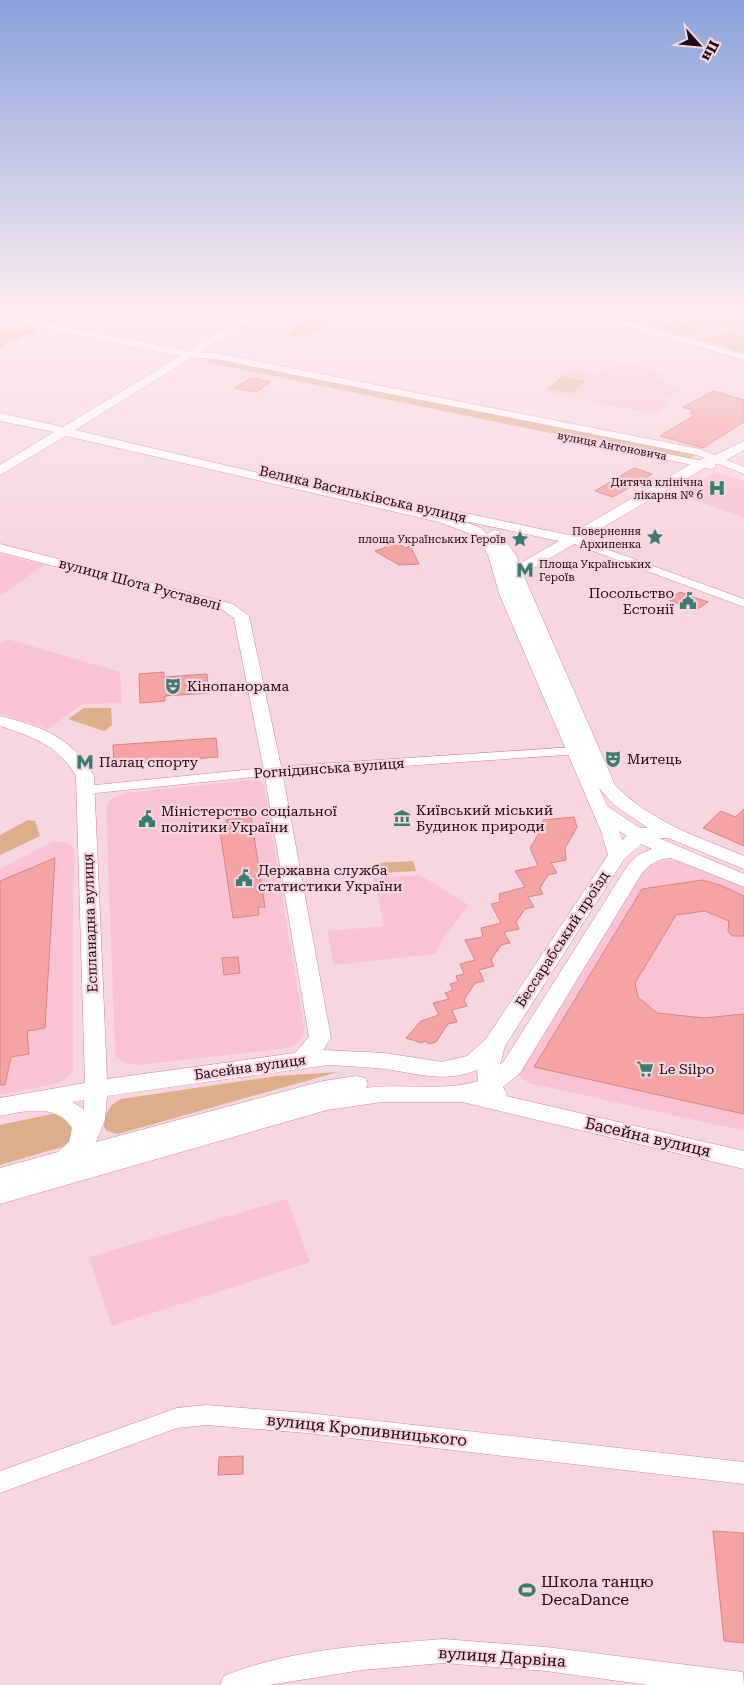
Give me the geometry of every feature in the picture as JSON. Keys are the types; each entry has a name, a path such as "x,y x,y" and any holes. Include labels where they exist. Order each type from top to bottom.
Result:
{"main road":[{"path":"0,471 140,386"},
{"name":"Велика Васильківська вулиця","path":"0,417 459,524 476,531 489,544 495,555 512,576 607,787 627,807 678,843 744,881"},
{"name":"Велика Васильківська вулиця","path":"65,431 92,433 476,520 496,536 510,557 512,576 574,751 610,831 617,855"},
{"path":"512,576 578,541 744,445"},
{"path":"476,520 578,541"},
{"name":"вулиця Шота Руставелі","path":"0,548 228,607 238,612 246,630 320,1038 302,1060"},
{"name":"Еспланадна вулиця","path":"0,721 40,734 66,750 81,768 86,790 96,1089 93,1128 80,1147 62,1161"},
{"name":"Велика Васильківська вулиця","path":"597,805 621,825 639,836 678,843 744,863"},
{"name":"Бессарабський проїзд","path":"489,1086 486,1076 494,1045 617,855 639,836"},
{"name":"Бессарабський проїзд","path":"463,1094 489,1086 512,1066 635,869 647,856 678,843"},
{"name":"Басейна вулиця","path":"0,1107 96,1089 328,1057 442,1070 460,1068 474,1062 494,1045"},
{"name":"Басейна вулиця","path":"0,1177 323,1089 382,1083 435,1087 744,1160"},
{"path":"489,1086 496,1094 514,1106"},
{"name":"Басейна вулиця","path":"0,1194 327,1102 382,1094 463,1094"},
{"path":"28,1102 55,1106 77,1114 84,1128 80,1147"}],"street":[{"name":"вулиця Антоновича","path":"322,386 710,463"},
{"name":"вулиця Антоновича","path":"364,386 690,450 710,463"},
{"path":"710,463 744,471"},
{"path":"578,541 744,603"},
{"name":"Рогнідинська вулиця","path":"86,790 273,771 574,751"},
{"name":"вулиця Кропивницького","path":"0,1482 177,1418 206,1416 250,1417 374,1430 744,1473"},
{"name":"вулиця Дарвіна","path":"233,1685 270,1672 362,1658 443,1651 546,1659 743,1685"}],"shaded area":[{"path":"320,386 365,386 700,452 686,461"},
{"path":"550,386 672,386 683,389 660,401 668,405 653,414 543,391"},
{"path":"552,386 581,386 572,393 548,389"},
{"name":"Дитяча клінічна лікарня № 6","path":"716,472 744,481 744,517 679,495"},
{"path":"0,554 44,565 0,596"},
{"path":"7,639 120,672 122,703 82,704 48,729 0,713 0,644"},
{"path":"84,708 111,708 112,725 104,731 68,719"},
{"path":"251,780 261,782 264,786 304,1028 302,1038 294,1046 281,1049 138,1065 125,1063 116,1056 115,1051 106,806 113,798 126,793"},
{"path":"28,820 35,821 40,836 0,855 0,835"},
{"path":"57,841 70,844 75,851 73,888 73,1070 67,1078 59,1083 0,1095 0,869"},
{"path":"670,860 689,863 744,887 744,1131 529,1083 519,1076 517,1070 643,868 651,863"},
{"path":"413,861 416,871 379,873 377,863"},
{"path":"420,875 469,905 444,937 435,954 334,965 327,931 384,926 374,878"},
{"path":"338,1072 118,1134 107,1131 104,1127 108,1110 121,1099 277,1076"},
{"path":"57,1113 77,1120 69,1145 0,1165 0,1125"},
{"path":"287,1199 310,1262 112,1326 89,1257"}],"building":[{"path":"239,386 266,386 256,392 235,388"},
{"path":"714,391 744,400 744,422 703,448 660,436 695,415 690,413 694,411 683,407"},
{"path":"634,468 652,474 613,497 595,491"},
{"path":"398,543 405,548 410,546 419,564 399,565 375,551"},
{"name":"Посольство Естонії","path":"680,592 708,602 696,610 669,600"},
{"name":"Кінопанорама","path":"164,672 164,677 207,674 208,693 165,696 165,701 140,703 139,674"},
{"path":"216,738 218,757 114,765 113,745"},
{"path":"744,809 744,846 703,828 721,811 735,817"},
{"name":"Державна служба статистики України","path":"251,817 265,907 258,907 259,915 233,918 219,824 227,824 226,820"},
{"path":"574,817 577,827 565,848 566,860 551,863 557,873 548,875 540,888 543,894 528,897 534,907 525,909 516,922 519,929 504,932 510,943 501,945 491,960 494,966 479,970 484,981 475,983 464,1000 467,1006 452,1010 457,1022 448,1024 436,1042 429,1044 425,1041 422,1043 406,1038 421,1021 439,1015 433,1003 449,999 445,993 453,990 450,984 458,982 456,976 464,974 460,964 475,960 465,940 483,937 481,928 501,923 491,904 500,902 499,894 525,887 515,871 538,866 530,848 541,830 543,820"},
{"path":"55,858 45,1028 27,1031 29,1054 11,1057 5,1085 0,1085 0,881"},
{"path":"702,880 720,885 744,896 744,936 732,936 728,931 729,921 705,911 676,915 635,983 638,997 657,1013 704,1018 744,1014 744,1114 534,1067 642,889"},
{"path":"238,957 240,973 224,975 222,958"},
{"path":"243,1456 243,1474 218,1475 219,1457"},
{"path":"713,1531 744,1533 744,1643 724,1641"}],"place":[{"name":"Дитяча клінічна лікарня № 6","path":"717,488"},
{"name":"Повернення Архипенка","path":"655,537"},
{"name":"площа Українських Героїв","path":"520,539"},
{"name":"Площа Українських Героїв","path":"525,570"},
{"name":"Посольство Естонії","path":"688,601"},
{"name":"Кінопанорама","path":"173,686"},
{"name":"Митець","path":"613,759"},
{"name":"Палац спорту","path":"85,762"},
{"name":"Київський міський Будинок природи","path":"402,818"},
{"name":"Міністерство соціальної політики України","path":"147,819"},
{"name":"Державна служба статистики України","path":"244,878"},
{"name":"Le Silpo","path":"645,1069"},
{"name":"Школа танцю DecaDance","path":"527,1590"}]}
